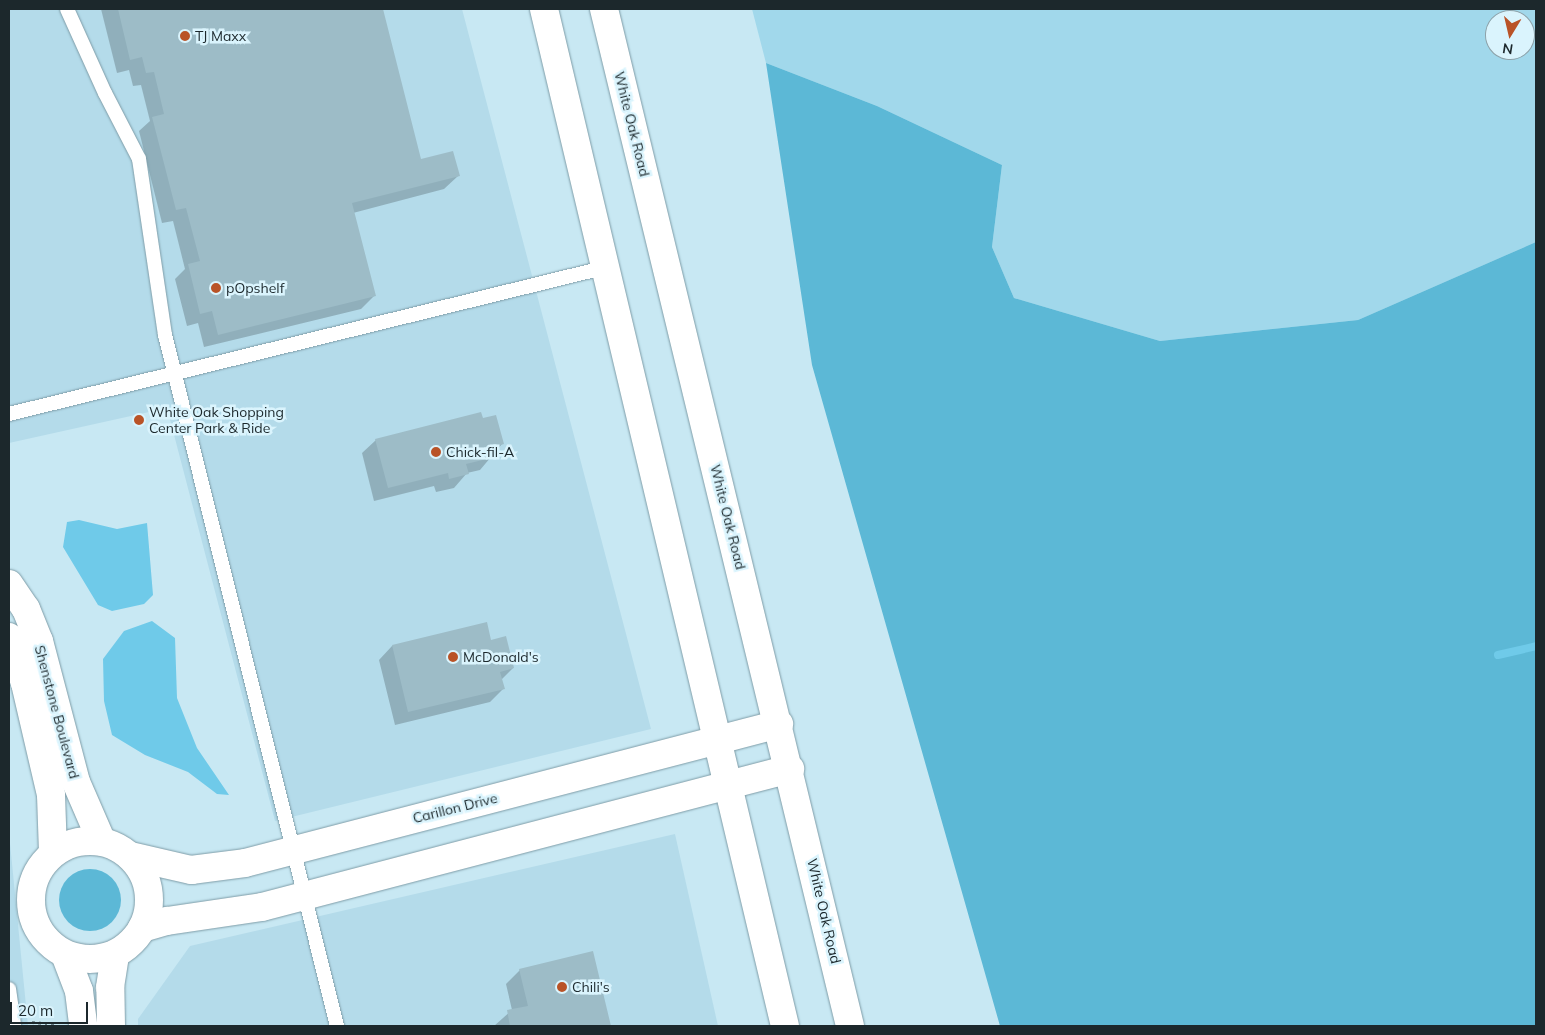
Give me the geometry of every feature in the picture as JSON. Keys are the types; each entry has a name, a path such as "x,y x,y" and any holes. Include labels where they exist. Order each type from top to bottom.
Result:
{"street":[{"path":"544,9 607,267 785,1026"},
{"name":"White Oak Road","path":"604,9 790,769 850,1026"},
{"name":"Shenstone Boulevard","path":"9,584 26,609 39,641 76,782 102,842"},
{"name":"Shenstone Boulevard","path":"9,638 25,683 51,795 53,853"},
{"name":"Carillon Drive","path":"130,856 191,870 245,863 778,724"},
{"path":"142,928 167,921 262,907 790,769"},
{"path":"66,957 92,960 115,954 132,942 142,928 149,910 148,888 145,878 130,856 102,842 82,841 53,853 36,875 31,909 40,933 66,957 80,991 72,1025"},
{"path":"111,1026 110,987 115,954"}],"lane":[{"path":"67,9 105,92 139,158 158,300 294,850 303,896 337,1026"},
{"path":"9,414 176,371 607,267"},
{"path":"9,990 14,1024"}],"path":[{"path":"14,1024 72,1025"}],"shaded area":[{"path":"9,9 462,9 651,729 275,821 167,408 9,443"},
{"path":"752,9 1536,9 1536,242 1358,320 1160,341 1014,298 992,247 1002,165 877,106 766,63"},
{"path":"766,63 877,106 1002,165 992,247 1014,298 1160,341 1358,320 1536,242 1536,1026 1000,1026 812,365"},
{"path":"79,520 117,529 147,523 153,595 144,604 112,611 98,605 63,547 67,522"},
{"path":"152,621 175,638 177,698 197,748 229,795 217,794 188,772 145,755 112,735 104,701 103,659 124,631"},
{"path":"9,833 28,1026 9,1026"},
{"path":"675,834 718,1026 138,1026 138,1019 190,946"},
{"path":"90,869 107,874 112,878 116,883 121,900 116,917 112,922 107,926 90,931 73,926 68,922 64,917 59,900 64,883 68,878 73,874"}],"building":[{"path":"118,9 383,9 421,159 453,151 460,176 352,203 376,296 218,335 212,311 200,314 188,264 200,261 186,208 176,210 152,117 164,114 154,72 146,73 142,57 130,60"},
{"name":"Chick-fil-A","path":"481,412 483,418 496,415 504,444 493,447 495,457 466,464 469,474 449,479 448,473 388,488 375,439"},
{"name":"McDonald's","path":"487,622 491,640 506,636 514,668 500,672 505,689 408,712 392,645"},
{"name":"Chili's","path":"593,951 611,1026 510,1026 507,1010 528,1006 519,969"}],"waterway":[{"path":"1498,655 1536,646"}],"place":[{"name":"TJ Maxx","path":"185,36"},
{"name":"pOpshelf","path":"216,288"},
{"name":"White Oak Shopping Center Park & Ride","path":"139,420"},
{"name":"Chick-fil-A","path":"436,452"},
{"name":"McDonald's","path":"453,657"},
{"name":"Chili's","path":"562,987"}]}
